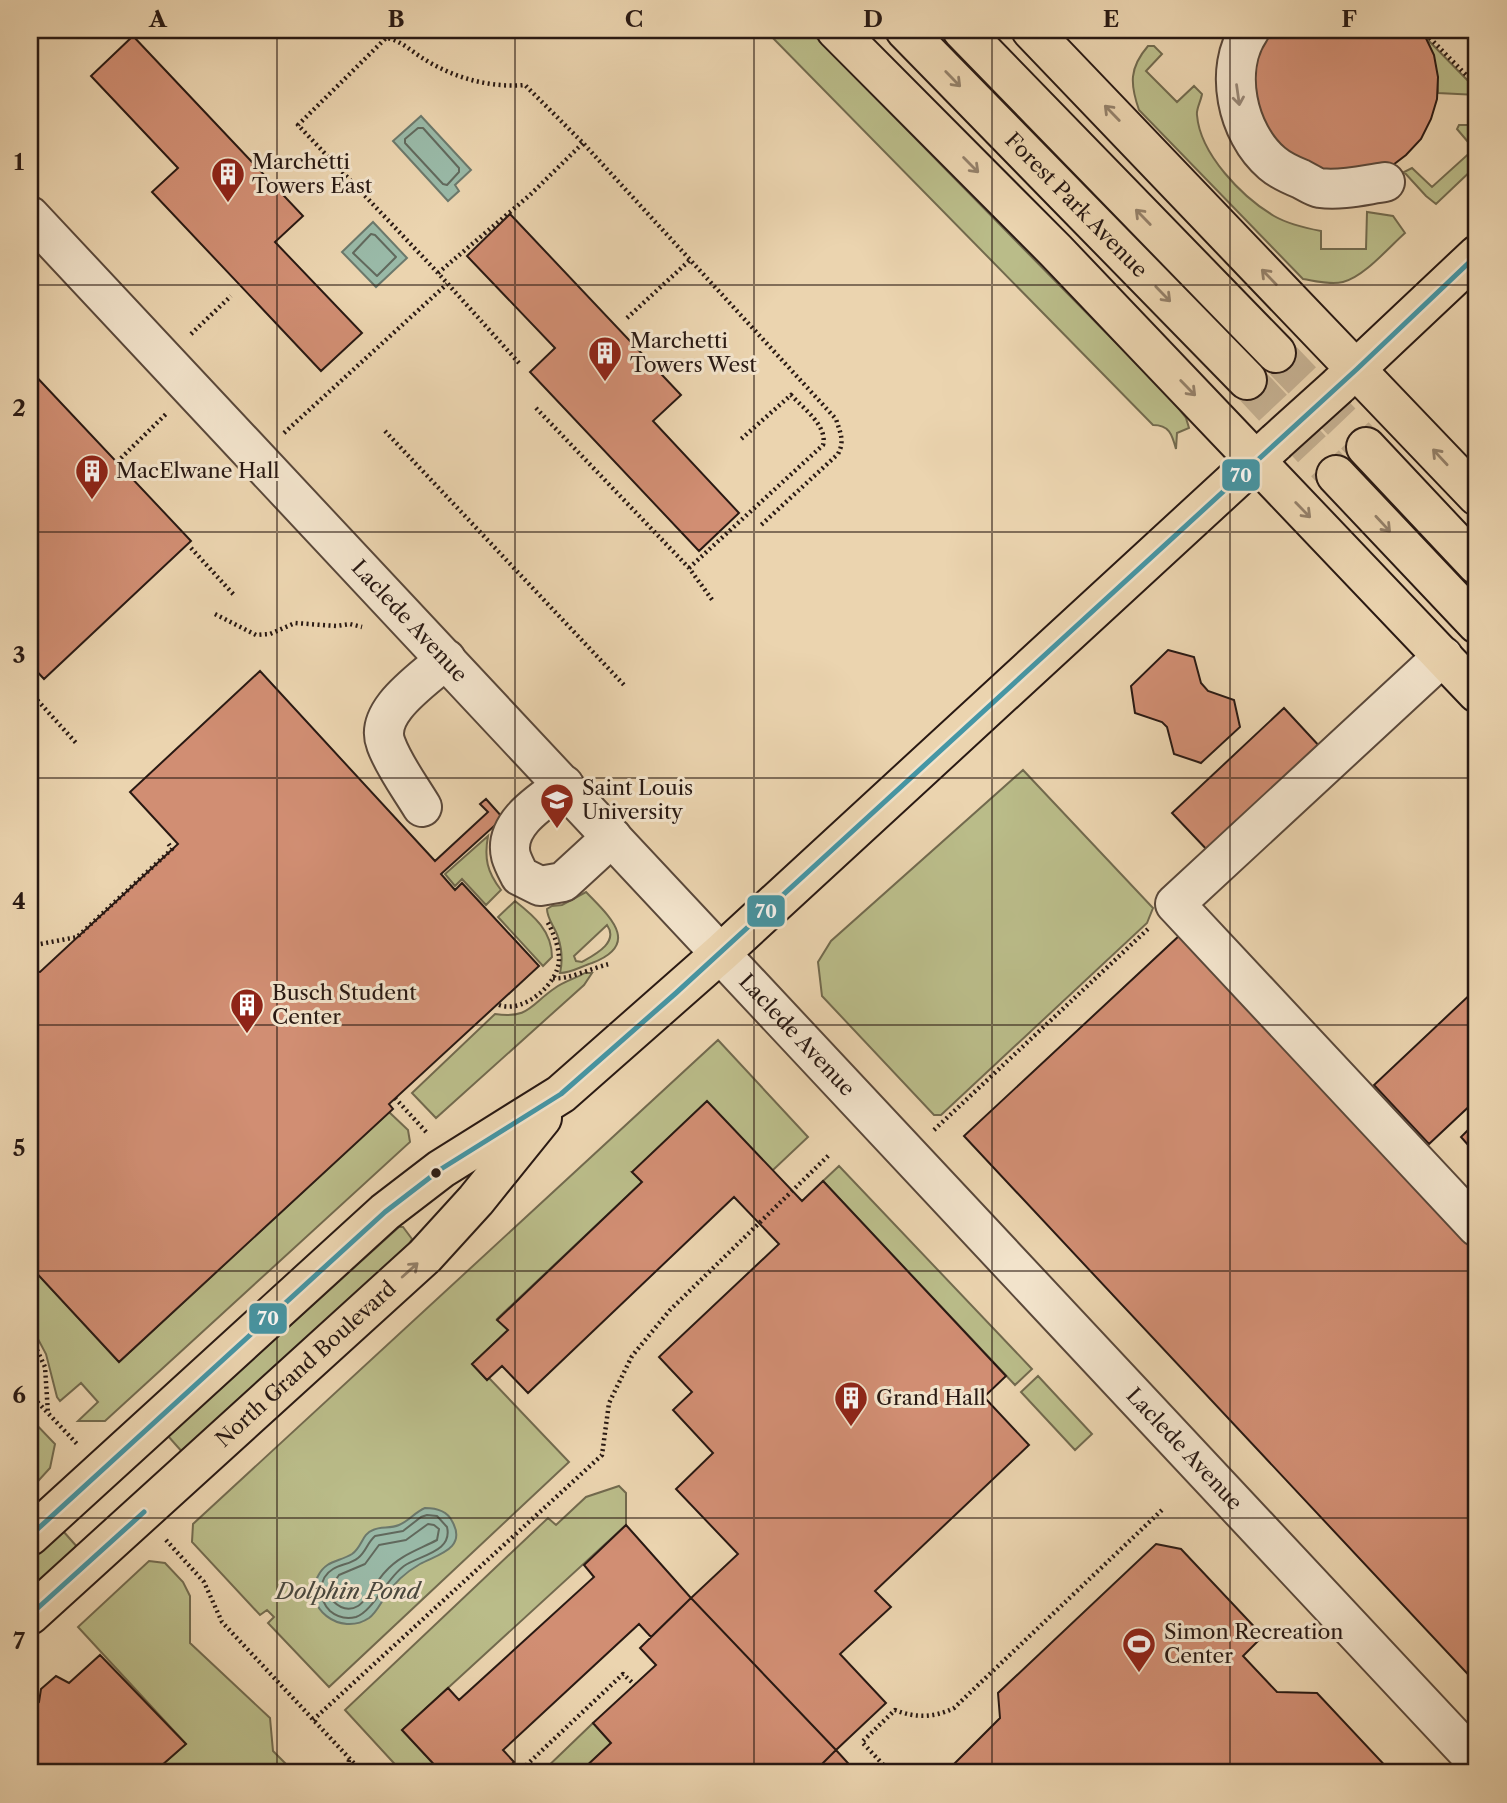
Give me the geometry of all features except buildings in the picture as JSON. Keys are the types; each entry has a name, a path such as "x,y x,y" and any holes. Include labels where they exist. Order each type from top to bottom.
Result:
{"main road":[{"path":"836,30 1056,251 1266,451 1477,693"},
{"name":"Forest Park Avenue","path":"905,30 1247,380"},
{"name":"Forest Park Avenue","path":"962,30 1276,353"},
{"path":"1031,30 1347,377 1477,496"},
{"name":"North Grand Boulevard","path":"30,1536 385,1212 441,1169 561,1094 721,953 1477,255"},
{"path":"1366,447 1477,565"},
{"path":"1336,475 1477,624"},
{"name":"North Grand Boulevard","path":"30,1615 425,1256 476,1200 561,1094"}],"street":[{"path":"1250,30 1245,37 1237,66 1236,90 1242,118 1256,145 1272,163 1318,188 1343,188 1385,182"},
{"name":"Laclede Avenue","path":"30,216 1477,1762"},
{"path":"1443,656 1175,904 1477,1227"},
{"path":"422,807 385,742 385,720 390,709 446,659"},
{"path":"564,785 536,806 513,830 510,853 520,877 540,886 563,882 612,837"}],"path":[{"path":"1422,30 1477,86"},
{"path":"519,363 298,125 386,38 395,39 431,63 454,74 493,85 525,85 583,143 836,419 842,437 838,454 760,526"},
{"path":"438,273 530,195 583,143"},
{"path":"627,318 690,260"},
{"path":"284,433 447,284"},
{"path":"165,359 232,296"},
{"path":"117,462 192,389"},
{"path":"689,568 822,445 825,437 822,429 791,395 740,440"},
{"path":"536,408 689,568 713,601"},
{"path":"385,430 624,685"},
{"path":"191,548 234,595"},
{"path":"215,614 256,635 270,634 295,623 336,626 351,624 369,629"},
{"path":"30,692 77,744"},
{"path":"30,946 77,937 172,849 168,843"},
{"path":"942,1139 933,1129 1175,904"},
{"path":"499,1005 509,1009 524,1004 537,995 552,978 559,961 553,931 545,919"},
{"path":"552,978 561,979 588,968 609,964"},
{"path":"395,1098 429,1135"},
{"path":"313,1720 602,1455 609,1403 632,1356 670,1310 829,1155"},
{"path":"30,1335 45,1367 48,1413"},
{"path":"30,1394 33,1401 83,1450"},
{"path":"891,1773 862,1742 895,1710 910,1716 940,1715 954,1708 1163,1508"},
{"path":"161,1536 204,1582 222,1622 363,1773"},
{"path":"518,1773 623,1674 635,1685"},
{"path":"348,1773 349,1759"}],"green space":[{"path":"765,30 809,30 1173,401 1186,418 1189,428 1177,433 1176,449 1169,431 1153,425"},
{"path":"1426,38 1477,90 1477,95 1438,93 1432,51"},
{"path":"1148,46 1154,46 1162,54 1146,71 1177,102 1194,86 1202,94 1197,115 1206,145 1236,186 1262,208 1285,221 1321,231 1321,249 1366,249 1367,212 1393,216 1405,233 1368,268 1351,279 1333,283 1303,279 1139,110 1133,76 1137,62"},
{"path":"1459,125 1477,125 1477,165 1436,204 1404,172 1412,168 1432,187 1474,149 1457,129"},
{"path":"1023,770 1153,908 1147,923 941,1115 934,1115 822,996 818,962 831,941"},
{"path":"488,836 488,864 492,877 501,890 486,905 462,879 455,886 445,874"},
{"path":"586,892 611,920 618,939 607,955 572,971 560,973 560,946 547,909 562,905","holes":["607,925 610,937 604,947 582,962 576,961 574,956"]},
{"path":"515,901 535,918 549,939 552,957 543,966 498,917"},
{"path":"585,973 592,973 584,985 436,1118 412,1093 495,1014 522,1012 558,986"},
{"path":"718,1040 808,1137 773,1170 632,1172 642,1182 497,1319 508,1330 472,1364 487,1380 489,1378 569,1462 329,1687 268,1623 274,1617 267,1610 260,1615 192,1542 193,1524"},
{"path":"389,1112 408,1130 410,1142 105,1421 78,1421 98,1402 81,1383 60,1401 57,1397 46,1354 30,1324 30,1266 119,1362"},
{"path":"839,1166 1032,1369 1015,1385 823,1181"},
{"path":"399,1227 403,1227 412,1239 409,1244 184,1454 168,1436"},
{"path":"1038,1376 1092,1434 1075,1450 1021,1392"},
{"path":"30,1418 55,1444 50,1468 30,1490"},
{"path":"619,1486 626,1493 626,1525 402,1730 442,1773 403,1773 345,1710 548,1518 556,1525 586,1497"},
{"path":"63,1531 79,1549 30,1593 30,1561"},
{"path":"149,1561 165,1563 183,1582 190,1596 190,1643 270,1718 273,1751 295,1773 153,1773 186,1744 78,1627"},
{"path":"593,1723 611,1743 579,1773 541,1773"}],"water":[{"path":"421,116 471,170 455,185 459,191 448,201 393,141"},
{"path":"373,222 407,258 376,287 342,252"},
{"name":"Dolphin Pond","path":"425,1508 441,1511 450,1518 456,1531 453,1545 405,1575 392,1587 369,1618 347,1624 327,1616 315,1599 314,1588 321,1571 329,1564 352,1554 369,1532 399,1525"}],"tunnel":[{"path":"1276,353 1366,447"},
{"path":"1247,380 1336,475"}],"transit line":[{"name":"70","path":"30,1536 385,1212 441,1169 561,1094 676,993 1357,369 1477,255"},
{"name":"70","path":"30,1615 144,1512"}],"place":[{"name":"Marchetti Towers East","path":"228,204"},
{"name":"Marchetti Towers West","path":"605,383"},
{"name":"MacElwane Hall","path":"92,501"},
{"name":"Saint Louis University","path":"557,830"},
{"name":"Busch Student Center","path":"247,1035"},
{"name":"Grand Hall","path":"851,1428"},
{"name":"Simon Recreation Center","path":"1139,1674"}]}
